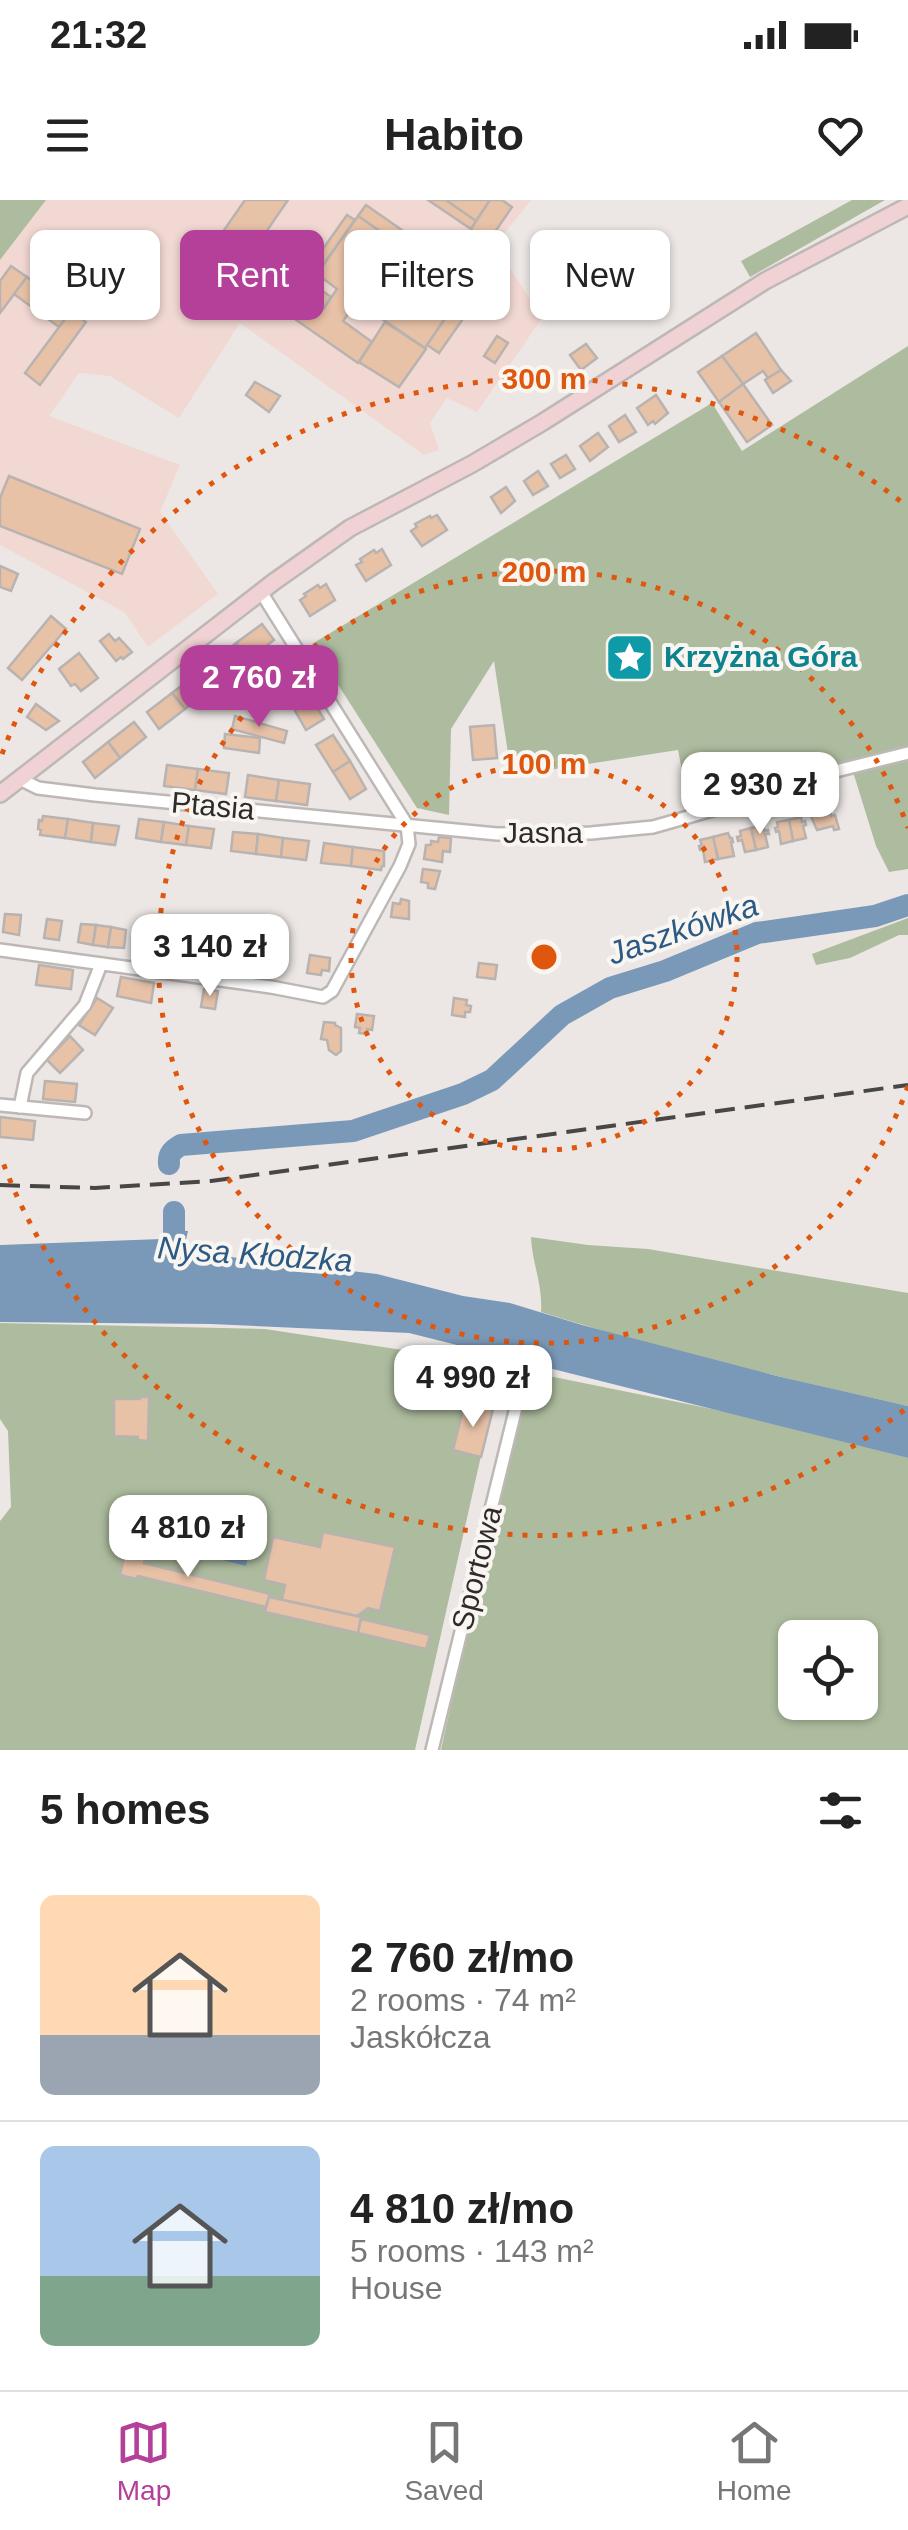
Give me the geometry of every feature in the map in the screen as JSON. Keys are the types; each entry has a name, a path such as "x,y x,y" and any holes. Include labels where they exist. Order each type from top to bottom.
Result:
{"main road":[{"path":"0,794 350,528 543,422 765,281 908,206"}],"street":[{"path":"0,950 323,997 332,991 400,866 409,844 407,824 262,592"},
{"name":"Jasna","path":"407,824 496,834 591,833 653,827 832,772 908,754"},
{"name":"Ptasia","path":"20,779 38,788 95,795 407,824"},
{"path":"20,1107 27,1072 85,1005 101,964"},
{"path":"0,1104 85,1113"},
{"name":"Sportowa","path":"432,1750 520,1387"}],"shaded area":[{"path":"46,200 531,200 507,230 344,230 344,320 510,320 510,268 530,299 530,320 541,320 477,412 447,398 430,423 439,450 424,455 240,323 179,418 110,376 79,373 49,416 180,465 160,512 218,594 148,647 124,612 0,545 0,260"}],"green space":[{"path":"0,200 46,200 0,260"},
{"path":"852,200 885,200 750,277 741,261"},
{"path":"908,346 908,869 889,872 876,846 850,762 690,811 678,750 511,773 494,661 451,729 449,815 417,808 312,644 712,403 742,451"},
{"path":"908,918 908,935 899,935 850,958 816,965 812,954"},
{"path":"531,1237 648,1249 908,1293 908,1406 677,1351 541,1312"},
{"path":"0,1323 265,1329 409,1351 500,1371 415,1750 0,1750 0,1521 11,1507 8,1431 0,1419"},
{"path":"524,1371 732,1413 908,1458 908,1750 441,1750"}],"water":[{"path":"169,1230 188,1231 184,1249 377,1274 463,1296 510,1303 777,1376 908,1406 908,1458 409,1333 211,1324 0,1322 0,1245 161,1239"},
{"path":"205,1531 252,1542 246,1566 199,1554"}],"building":[{"path":"245,200 288,200 267,230 224,230"},
{"path":"428,200 446,200 477,221 471,229"},
{"path":"446,200 490,200 476,221"},
{"path":"490,200 502,200 512,207 496,230 471,229"},
{"path":"366,205 402,230 378,230 358,216"},
{"path":"347,215 355,220 344,230 324,264 324,247"},
{"path":"358,216 378,230 348,230"},
{"path":"344,236 343,321 372,342 358,363 296,320 324,320 324,308 337,289 324,279 324,264"},
{"path":"11,266 27,277 0,313 0,281"},
{"path":"27,277 30,279 30,306 14,294"},
{"path":"64,320 86,322 40,385 25,373"},
{"path":"384,320 444,320 425,348"},
{"path":"444,320 462,320 439,353 427,345"},
{"path":"385,322 426,349 399,387 359,362"},
{"path":"756,333 781,370 768,378 763,371 743,384 722,356"},
{"path":"497,336 508,343 495,363 484,356"},
{"path":"586,344 597,358 581,370 570,355"},
{"path":"722,356 743,384 719,402 698,372"},
{"path":"781,370 791,381 773,393 765,380"},
{"path":"255,382 280,396 269,412 246,395"},
{"path":"743,384 772,425 747,442 719,402"},
{"path":"656,395 668,413 648,425 637,408"},
{"path":"625,415 636,432 619,442 609,426"},
{"path":"598,433 608,447 590,461 580,446"},
{"path":"566,455 575,469 560,478 551,464"},
{"path":"538,471 548,486 533,495 524,481"},
{"path":"9,476 140,529 122,574 0,526 0,498"},
{"path":"506,487 515,501 501,513 491,497"},
{"path":"437,515 447,530 422,546 411,531 417,527 415,524"},
{"path":"382,549 391,565 366,581 356,565 374,550 376,553"},
{"path":"0,566 18,574 11,591 0,587"},
{"path":"326,584 335,600 310,616 300,600 318,585 320,588"},
{"path":"51,616 66,629 22,680 8,668"},
{"path":"262,624 274,640 248,660 236,643"},
{"path":"109,634 115,641 119,638 132,652 116,661 100,641"},
{"path":"236,643 248,660 223,679 211,663"},
{"path":"79,653 98,678 81,691 75,684 71,686 59,669"},
{"path":"290,664 307,691 290,702 273,674"},
{"path":"198,673 210,689 185,709 172,693"},
{"path":"307,691 324,719 306,730 290,702"},
{"path":"172,693 185,709 159,729 147,712"},
{"path":"36,704 59,721 46,730 27,717"},
{"path":"235,716 287,731 284,743 232,729"},
{"path":"134,722 146,737 120,758 108,742"},
{"path":"494,725 497,758 473,760 470,727"},
{"path":"225,734 260,738 259,753 224,748"},
{"path":"333,735 350,761 333,772 316,745"},
{"path":"108,742 120,758 95,778 83,762"},
{"path":"350,761 366,789 350,799 333,772"},
{"path":"167,765 198,769 195,790 164,786"},
{"path":"198,769 229,773 226,794 195,790"},
{"path":"248,775 279,780 276,801 245,797"},
{"path":"279,780 310,784 307,805 276,801"},
{"path":"830,810 839,829 834,830 833,826 817,830 810,814"},
{"path":"43,816 68,819 65,838 40,835 39,820"},
{"path":"801,817 806,825 806,838 793,841 789,820"},
{"path":"68,819 93,823 91,842 65,838"},
{"path":"139,819 164,822 161,842 136,838"},
{"path":"789,820 793,841 781,844 775,828 777,822"},
{"path":"164,822 189,826 186,845 161,842"},
{"path":"93,823 119,826 115,845 91,842"},
{"path":"763,825 769,834 765,834 768,847 756,850 751,828"},
{"path":"189,826 214,829 211,848 186,845"},
{"path":"751,828 756,850 745,852 737,837 741,836 740,831"},
{"path":"233,832 258,834 256,854 231,851"},
{"path":"728,833 734,856 718,859 713,837"},
{"path":"258,834 283,838 281,857 256,854"},
{"path":"439,837 451,838 450,852 443,851 442,862 424,859 426,845 438,842"},
{"path":"713,837 718,859 705,862 700,840"},
{"path":"283,838 309,841 306,860 281,857"},
{"path":"324,843 353,847 351,866 321,863"},
{"path":"353,847 384,851 384,866 381,870 351,866"},
{"path":"423,869 440,871 435,889 421,882"},
{"path":"401,899 409,901 409,919 391,917 393,903 400,904"},
{"path":"5,914 21,915 19,935 3,932"},
{"path":"47,919 62,921 59,940 44,938"},
{"path":"81,924 96,925 93,945 78,942"},
{"path":"96,925 111,927 108,947 93,945"},
{"path":"111,927 126,930 124,948 108,947"},
{"path":"145,932 161,934 158,954 143,951"},
{"path":"185,938 201,940 198,958 183,957"},
{"path":"310,955 330,958 329,971 322,970 321,975 307,973"},
{"path":"479,963 497,965 495,979 477,977"},
{"path":"39,965 73,970 71,989 36,985"},
{"path":"121,977 154,983 151,1003 117,996"},
{"path":"204,989 218,991 215,1009 201,1007"},
{"path":"97,998 113,1008 95,1035 79,1025"},
{"path":"454,998 467,1000 466,1005 471,1006 465,1017 452,1015"},
{"path":"357,1014 374,1016 372,1030 367,1029 366,1034 355,1027"},
{"path":"324,1022 341,1028 341,1051 336,1055 329,1050 327,1040 321,1039"},
{"path":"70,1036 83,1050 60,1073 47,1060"},
{"path":"45,1081 77,1084 75,1102 43,1099"},
{"path":"0,1117 35,1121 33,1140 0,1137"},
{"path":"149,1397 148,1441 114,1436 114,1399"},
{"path":"465,1402 493,1409 481,1457 453,1450"},
{"path":"323,1532 395,1547 380,1611 368,1608 357,1616 282,1600 285,1585 264,1580 273,1537 320,1547"},
{"path":"126,1549 147,1553 144,1563 270,1594 266,1607 120,1575"},
{"path":"269,1597 361,1617 358,1633 265,1612"},
{"path":"361,1619 430,1635 426,1649 358,1633"}],"waterway":[{"name":"Jaszkówka","path":"169,1164 172,1152 181,1145 353,1131 463,1094 492,1080 562,1015 610,988 665,971 757,933 875,916 908,905"},
{"name":"Jaszkówka","path":"174,1212 174,1259"}],"railway":[{"path":"0,1185 95,1188 211,1181 908,1085"}],"place":[{"name":"Krzyżna Góra","path":"629,657"}],"water label":[{"name":"Nysa Kłodzka","path":"255,1254"}]}
